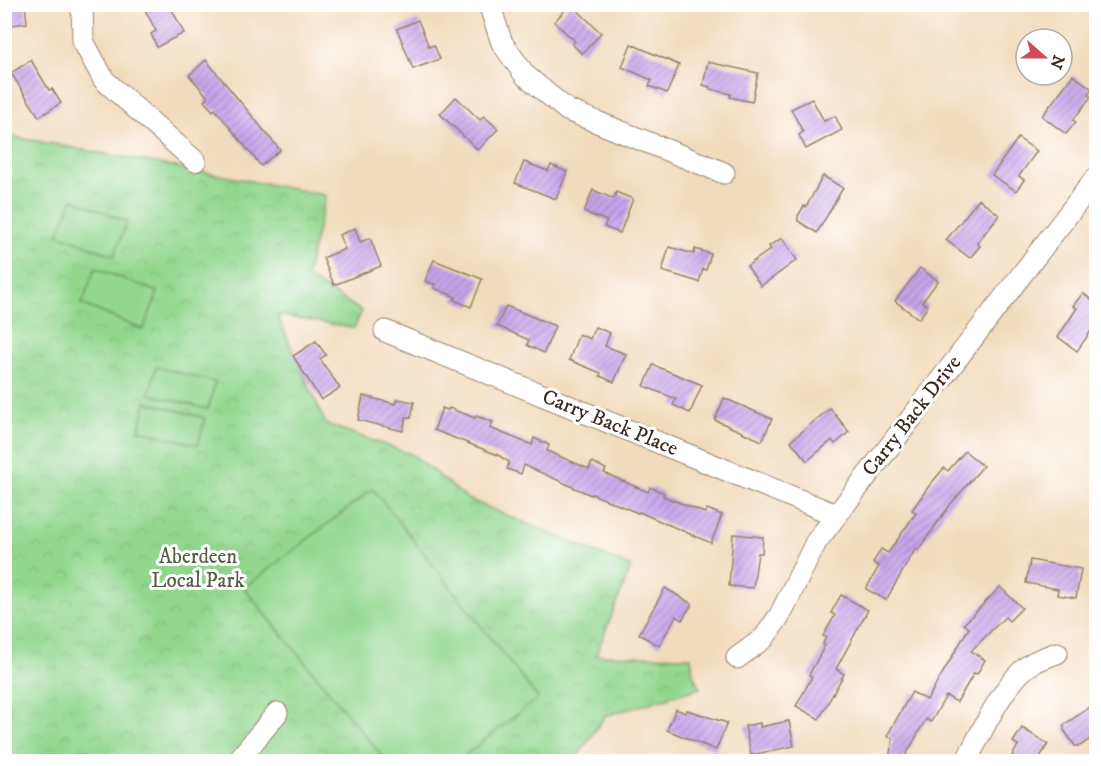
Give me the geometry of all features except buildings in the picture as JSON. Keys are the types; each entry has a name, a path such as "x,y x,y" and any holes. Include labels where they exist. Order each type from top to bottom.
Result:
{"street":[{"path":"82,4 83,41 104,80 195,161"},
{"path":"489,4 502,43 525,75 567,110 724,174"},
{"name":"Carry Back Drive","path":"737,658 764,638 780,615 816,542 1096,178"},
{"name":"Carry Back Place","path":"385,331 836,515"},
{"path":"966,762 988,719 1017,675 1031,664 1057,653"},
{"path":"237,762 277,713"}],"green space":[{"name":"Aberdeen Local Park","path":"4,135 326,195 306,277 362,311 354,328 277,315 326,424 413,455 468,499 631,567 596,655 691,657 693,674 700,688 605,716 574,761 5,761"},
{"path":"73,199 127,222 114,256 58,234"},
{"path":"95,268 158,292 143,330 82,304"},
{"path":"156,367 215,382 208,409 149,394"},
{"path":"146,402 205,418 198,445 139,430"},
{"path":"373,489 538,698 458,761 386,761 244,588"}]}
